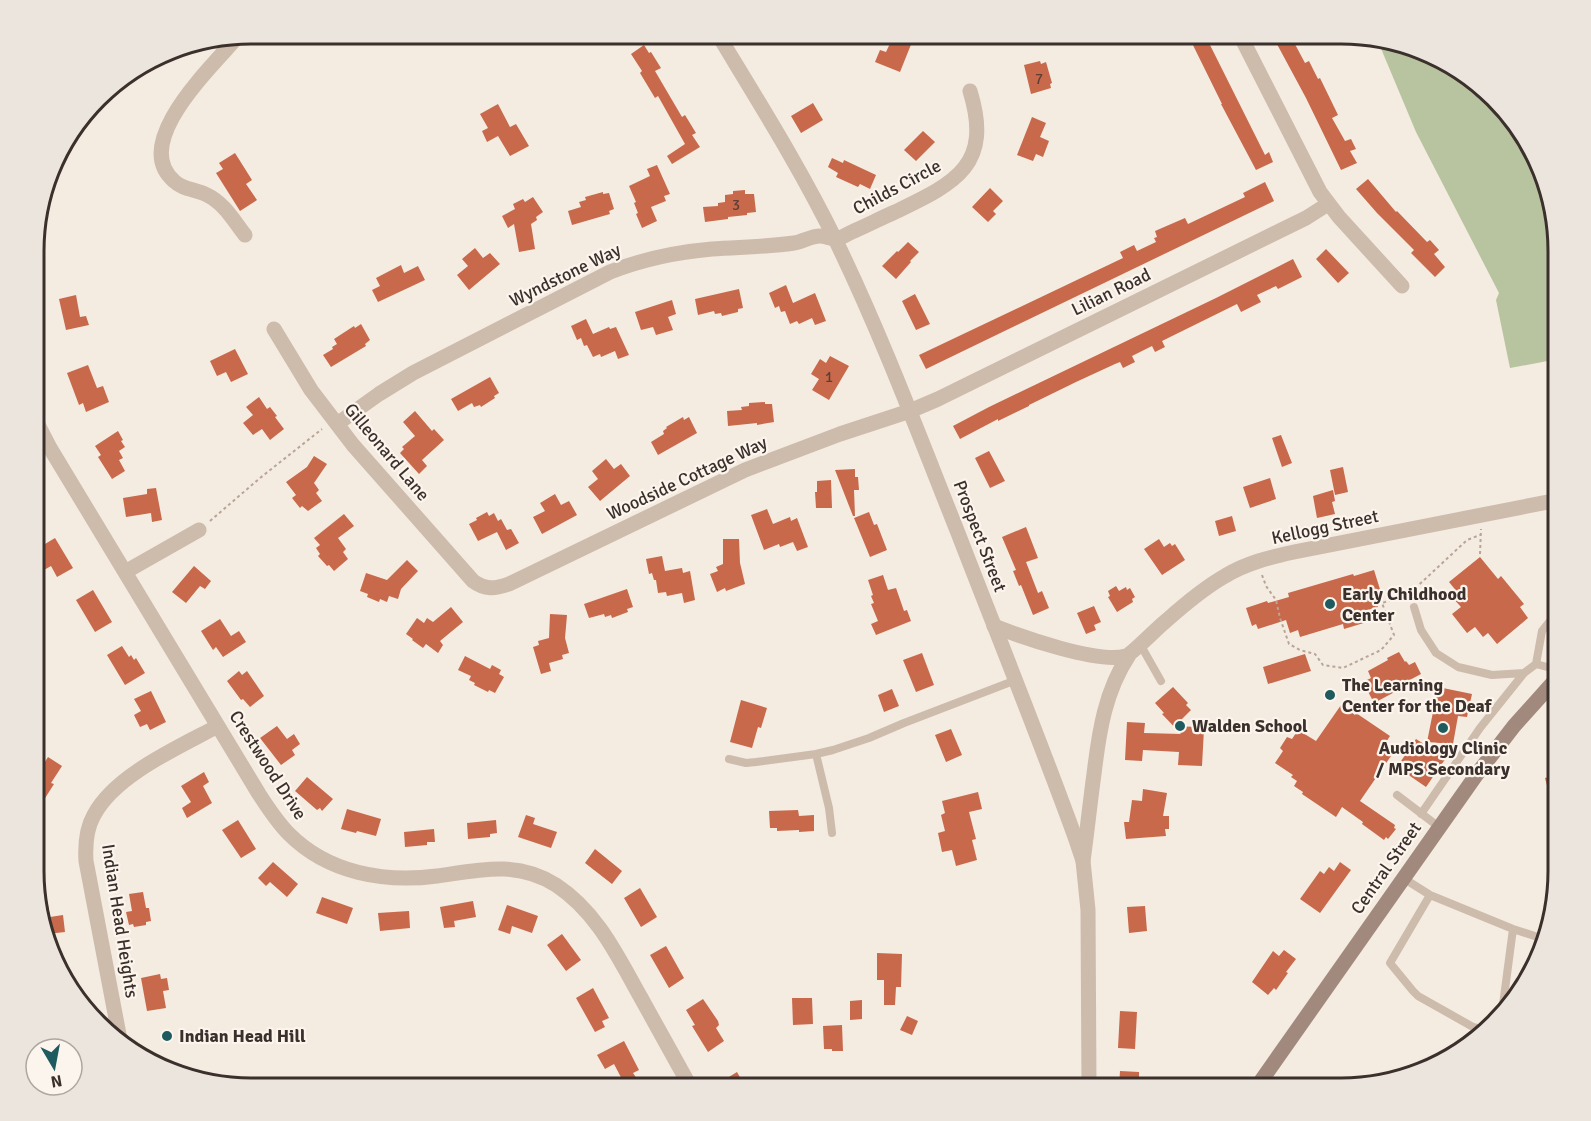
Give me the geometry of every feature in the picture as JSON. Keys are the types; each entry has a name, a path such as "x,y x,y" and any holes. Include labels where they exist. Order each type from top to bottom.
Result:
{"main road":[{"name":"Central Street","path":"1263,1078 1439,827 1508,733 1547,689"}],"street":[{"name":"Prospect Street","path":"724,44 781,138 836,240 871,317 1016,680 1083,861 1088,910 1089,1078"},
{"path":"1244,44 1311,177 1328,204 1402,286"},
{"path":"230,45 191,88 167,128 163,141 162,162 171,180 179,186 208,195 218,202 245,235"},
{"name":"Childs Circle","path":"836,240 926,197 953,180 964,169 972,157 977,136 976,115 970,91"},
{"name":"Lilian Road","path":"910,411 1306,218 1328,204"},
{"name":"Wyndstone Way","path":"335,422 413,373 618,269 656,257 689,252 794,243 819,236 836,240"},
{"name":"Gilleonard Lane","path":"274,329 298,370 366,461 473,580 485,588"},
{"name":"Woodside Cottage Way","path":"485,588 509,584 745,470 828,438 910,411"},
{"name":"Crestwood Drive","path":"44,436 264,802 278,823 300,845 328,862 365,874 406,879 483,868 513,870 541,877 566,892 588,912 605,934 685,1077"},
{"name":"Kellogg Street","path":"1083,861 1104,710 1116,679 1134,650 1210,586 1225,576 1256,562 1294,552 1547,502"},
{"path":"125,572 199,530"},
{"path":"994,626 1030,639 1075,651 1111,657 1134,650"},
{"name":"Indian Head Heights","path":"118,1030 87,868 85,845 88,831 93,816 101,804 122,782 218,726"}],"lane":[{"path":"1414,607 1421,630 1436,653 1458,667 1492,675 1524,673"},
{"path":"1421,814 1480,728 1524,673 1536,664 1542,631 1547,625"},
{"path":"1134,650 1161,681"},
{"path":"1536,664 1547,667"},
{"path":"729,759 746,763 756,762 816,754 852,745 1016,680"},
{"path":"816,754 829,808 832,833"},
{"path":"1397,795 1439,827"},
{"path":"1403,878 1430,895 1537,936"},
{"path":"1430,895 1390,963 1418,996 1475,1028"},
{"path":"1504,998 1514,928"}],"path":[{"path":"199,530 260,478 335,422"},
{"path":"1480,554 1481,527"},
{"path":"1261,572 1266,586 1276,600 1289,644 1315,654 1323,665 1343,668 1381,650 1394,635 1382,603 1408,595 1467,540 1480,535"}],"green space":[{"path":"1380,47 1420,59 1467,86 1505,124 1526,159 1537,184 1544,210 1547,237 1547,361 1510,368 1496,300 1499,293 1416,132"}],"building":[{"path":"890,44 911,44 900,72 875,62 880,50 886,52"},
{"path":"1192,44 1210,44 1265,155 1269,152 1273,162 1256,170"},
{"path":"1277,44 1295,44 1305,63 1309,61 1338,115 1332,118 1345,141 1351,139 1356,149 1350,151 1357,163 1341,170"},
{"path":"644,45 661,68 655,71 682,117 685,115 696,133 692,135 700,147 672,164 667,156 685,144 658,96 655,98 640,73 642,71 631,54"},
{"path":"1040,61 1041,64 1046,62 1052,83 1051,88 1031,94 1024,65"},
{"path":"813,103 823,120 801,133 791,116"},
{"path":"498,104 510,127 516,124 529,146 510,156 498,136 487,142 482,131 488,128 480,114"},
{"path":"1032,117 1046,123 1040,137 1049,141 1043,157 1036,154 1033,161 1017,155"},
{"path":"923,131 935,142 916,161 904,150"},
{"path":"235,153 252,180 246,184 257,200 240,211 216,173 223,169 219,163"},
{"path":"832,158 843,163 844,160 876,175 870,189 860,184 858,187 836,177 838,173 828,167"},
{"path":"657,165 670,194 664,196 666,201 651,207 657,221 642,228 636,214 638,213 634,203 636,202 629,186 650,176 647,169"},
{"path":"1368,179 1396,212 1427,242 1430,240 1439,250 1434,254 1445,267 1435,277 1411,253 1414,250 1356,189"},
{"path":"1265,182 1274,201 926,369 919,355 1123,258 1120,252 1134,245 1137,251 1156,242 1155,231 1185,218 1188,224 1245,197 1243,193"},
{"path":"990,188 1003,201 993,211 996,214 988,222 972,207"},
{"path":"745,190 745,194 754,194 756,212 705,222 703,207 718,206 718,203 725,202 725,195 733,194 733,191"},
{"path":"603,192 603,194 609,193 614,209 609,211 610,214 572,225 568,211 581,207 579,202 586,200 585,197"},
{"path":"533,197 543,212 531,224 535,249 519,252 514,224 508,228 502,216 515,209 513,204 523,199 525,202"},
{"path":"908,242 919,252 896,279 882,266"},
{"path":"475,248 483,258 490,253 500,264 469,290 457,275 468,266 462,259"},
{"path":"1326,249 1349,273 1338,283 1316,259"},
{"path":"1293,259 1302,277 1278,289 1276,286 1257,295 1261,302 1241,312 1237,304 1162,341 1165,347 1155,352 1152,346 1132,356 1135,362 1123,368 1120,362 1115,364 960,439 953,426 989,407"},
{"path":"401,265 404,273 418,266 425,280 378,302 372,290 380,286 376,278"},
{"path":"786,285 793,303 815,293 826,321 815,325 812,318 799,324 797,321 790,324 785,311 781,312 779,306 775,308 769,293"},
{"path":"739,289 743,308 738,309 738,312 722,316 721,313 715,314 714,311 698,315 695,299"},
{"path":"915,294 930,324 916,330 902,301"},
{"path":"76,295 80,317 86,316 89,325 66,330 59,299"},
{"path":"672,300 676,314 668,317 673,330 656,335 653,327 641,330 635,312"},
{"path":"586,319 593,334 609,327 610,329 616,327 629,355 618,359 615,351 601,357 600,354 593,357 581,338 577,340 571,326"},
{"path":"361,324 370,340 365,344 366,346 331,367 323,355 337,344 334,339"},
{"path":"235,349 248,374 231,382 226,372 217,376 210,361"},
{"path":"830,356 849,366 829,400 812,390 819,379 811,374 820,359 826,363"},
{"path":"88,365 97,388 103,386 109,402 86,412 83,403 79,405 67,373"},
{"path":"490,377 499,393 494,396 495,398 481,407 480,405 474,407 472,403 458,411 451,399"},
{"path":"259,397 267,409 270,407 284,429 270,440 262,429 253,435 243,423 253,415 246,407"},
{"path":"765,402 765,404 772,404 774,422 728,426 727,411 742,410 741,407 749,406 749,403"},
{"path":"415,411 432,431 434,429 444,440 422,460 427,466 419,474 400,453 404,449 402,447 415,436 403,422"},
{"path":"683,417 684,420 689,417 697,433 658,455 651,442 664,434 666,427"},
{"path":"118,431 125,447 119,451 123,458 119,460 125,471 112,479 98,457 101,455 95,446"},
{"path":"1281,435 1292,463 1282,467 1272,438"},
{"path":"989,451 1005,481 990,488 975,458"},
{"path":"314,456 327,464 314,483 319,490 316,493 322,501 308,511 302,506 300,508 292,498 296,495 286,482 307,467"},
{"path":"606,459 614,469 621,464 630,476 600,501 588,487 598,479 592,471"},
{"path":"1343,467 1348,492 1335,495 1330,470"},
{"path":"855,469 859,490 854,490 855,516 853,516 835,470"},
{"path":"1270,478 1276,499 1250,508 1243,487"},
{"path":"831,480 832,508 816,508 817,481"},
{"path":"156,488 162,520 152,522 151,513 126,517 123,498 147,494 147,489"},
{"path":"1333,490 1335,501 1332,502 1335,514 1317,518 1313,496"},
{"path":"555,494 561,505 569,501 577,515 542,534 533,517 545,511 540,503"},
{"path":"767,509 773,524 790,517 791,521 797,518 808,547 797,551 793,542 764,550 751,515"},
{"path":"487,512 489,516 494,513 498,521 501,519 507,530 511,529 519,543 506,550 497,532 478,541 469,524"},
{"path":"869,512 874,525 877,524 887,550 870,557 854,518"},
{"path":"344,514 354,526 338,538 346,549 343,552 348,559 334,571 318,556 320,554 316,548 320,545 314,538"},
{"path":"1232,516 1236,531 1219,536 1215,521"},
{"path":"1026,527 1038,558 1026,562 1038,593 1042,591 1049,608 1033,615 1013,571 1016,570 1002,537"},
{"path":"55,538 73,568 57,577 51,566 44,570 44,545"},
{"path":"723,539 739,539 740,563 745,584 717,592 710,574 718,571 716,567 723,564"},
{"path":"1159,539 1164,547 1170,543 1172,546 1175,544 1185,560 1162,575 1144,549"},
{"path":"662,556 665,571 682,568 683,573 690,571 695,600 684,603 682,593 667,596 666,592 658,593 656,580 652,573 649,574 646,559"},
{"path":"1480,557 1498,579 1501,576 1524,604 1520,607 1528,618 1497,644 1488,633 1483,637 1475,627 1467,633 1452,614 1461,607 1452,597 1458,593 1449,582"},
{"path":"407,560 418,571 401,589 398,599 389,596 387,602 380,599 379,602 360,591 366,573 387,580"},
{"path":"194,566 211,581 205,589 200,586 186,603 172,592"},
{"name":"Early Childhood Center","path":"1374,570 1383,599 1376,602 1378,607 1364,611 1367,622 1344,629 1343,624 1300,637 1298,630 1290,633 1286,620 1258,629 1256,624 1252,626 1246,608 1289,597 1288,593"},
{"path":"883,575 888,590 896,588 904,611 907,610 911,621 876,635 871,624 878,621 871,604 874,603 871,596 873,595 868,580"},
{"path":"1116,586 1119,591 1126,587 1127,590 1130,588 1135,597 1132,599 1133,602 1117,612 1108,597 1110,596 1108,591"},
{"path":"627,589 633,607 627,609 628,612 612,618 611,615 605,617 604,614 589,618 584,604"},
{"path":"93,590 112,622 95,632 76,600"},
{"path":"1094,606 1101,622 1094,625 1096,630 1086,634 1077,613"},
{"path":"451,607 463,622 440,641 443,645 438,653 426,644 423,648 406,634 417,618 424,623 427,618 433,622"},
{"path":"550,614 567,615 565,638 569,653 562,655 563,659 549,663 551,671 541,674 533,647 539,645 538,641 549,638"},
{"path":"220,619 231,636 239,631 246,642 223,657 216,647 213,650 201,631"},
{"path":"122,646 129,657 131,655 134,660 136,658 145,673 125,685 107,655"},
{"path":"1399,652 1409,665 1415,662 1421,674 1404,683 1406,686 1374,703 1363,682 1371,678 1368,671"},
{"path":"922,653 934,685 916,692 903,660"},
{"path":"1305,654 1311,671 1268,684 1263,667"},
{"path":"465,656 490,669 492,665 501,670 499,674 504,677 495,693 474,685 475,683 469,680 471,676 458,670"},
{"path":"239,671 242,675 247,671 264,696 250,707 243,699 241,700 227,681"},
{"name":"Walden School","path":"1173,687 1188,703 1186,705 1191,710 1175,726 1204,729 1202,766 1178,765 1179,752 1143,750 1142,761 1125,760 1127,722 1145,723 1144,733 1181,734 1155,703"},
{"path":"1438,687 1472,694 1467,717 1458,716 1453,744 1427,742"},
{"path":"892,689 899,706 884,712 878,695"},
{"path":"151,691 166,722 150,730 147,724 140,727 134,715 141,711 134,699"},
{"path":"741,700 767,708 752,748 730,742"},
{"path":"1341,705 1390,736 1381,750 1391,756 1360,801 1395,825 1396,829 1388,839 1386,837 1384,840 1342,807 1336,817 1302,794 1303,792 1294,786 1297,781 1291,777 1293,775 1275,763 1283,751 1280,748 1287,737 1292,739 1298,730 1316,741"},
{"path":"277,726 287,739 294,734 300,744 292,750 295,755 281,765 260,738"},
{"path":"951,729 962,755 946,762 935,735"},
{"path":"1416,739 1446,758 1426,787 1397,767"},
{"path":"48,757 62,766 44,800 44,763"},
{"path":"204,772 209,782 203,786 212,803 187,818 182,808 191,802 181,786"},
{"path":"307,777 333,799 322,811 320,808 317,810 295,791"},
{"path":"1143,789 1167,793 1163,816 1169,816 1169,829 1165,829 1166,836 1126,839 1124,822 1129,822 1132,800 1142,801"},
{"path":"978,792 982,809 969,812 976,839 972,840 977,860 956,866 952,850 942,852 938,833 945,831 941,815 945,813 942,801"},
{"path":"347,809 381,819 376,836 341,829"},
{"path":"798,810 799,816 814,815 814,831 777,831 777,828 770,828 769,811"},
{"path":"526,815 535,818 533,824 557,832 551,848 518,837"},
{"path":"238,820 256,849 241,858 222,830"},
{"path":"496,820 497,833 490,834 490,837 468,839 467,823"},
{"path":"434,829 435,842 405,847 404,832"},
{"path":"595,849 622,871 612,884 585,863"},
{"path":"273,862 298,884 287,897 270,882 266,886 258,878"},
{"path":"1340,862 1351,870 1320,913 1300,899 1320,871 1324,874 1329,867 1334,871"},
{"path":"640,888 657,917 641,927 624,898"},
{"path":"143,892 151,921 146,922 146,925 134,927 133,924 129,925 126,912 132,911 129,894"},
{"path":"322,897 353,908 347,924 316,913"},
{"path":"46,899 50,917 63,915 65,932 54,933"},
{"path":"473,901 476,917 454,921 455,927 444,928 440,907"},
{"path":"507,905 538,916 532,933 512,926 510,934 498,930"},
{"path":"1145,906 1147,931 1129,933 1127,907"},
{"path":"409,911 410,928 380,931 378,913"},
{"path":"562,934 581,960 566,971 547,945"},
{"path":"666,946 684,978 669,988 650,955"},
{"path":"1284,950 1296,959 1276,990 1274,988 1268,995 1252,982 1273,951 1279,956"},
{"path":"877,953 902,954 901,987 896,987 895,1005 884,1005 884,980 877,980"},
{"path":"160,974 161,979 167,978 169,990 163,991 166,1008 147,1011 141,978"},
{"path":"593,988 609,1018 602,1021 605,1027 595,1032 576,998"},
{"path":"792,998 812,998 813,1024 793,1025"},
{"path":"703,999 718,1021 719,1025 716,1028 724,1041 708,1052 692,1026 695,1025 686,1010"},
{"path":"862,1000 862,1019 850,1020 850,1001"},
{"path":"1120,1011 1137,1012 1135,1049 1118,1048"},
{"path":"907,1016 918,1021 912,1035 900,1030"},
{"path":"842,1025 843,1051 824,1049 823,1026"},
{"path":"624,1041 639,1070 633,1073 636,1077 621,1077 614,1064 605,1069 597,1055"},
{"path":"1120,1071 1139,1072 1139,1078 1120,1078"},
{"path":"737,1072 740,1077 728,1077"}],"place":[{"name":"Early Childhood Center","path":"1330,604"},
{"name":"The Learning Center for the Deaf","path":"1330,695"},
{"name":"Walden School","path":"1180,726"},
{"name":"Audiology Clinic / MPS Secondary","path":"1443,728"},
{"name":"Indian Head Hill","path":"167,1036"}]}
